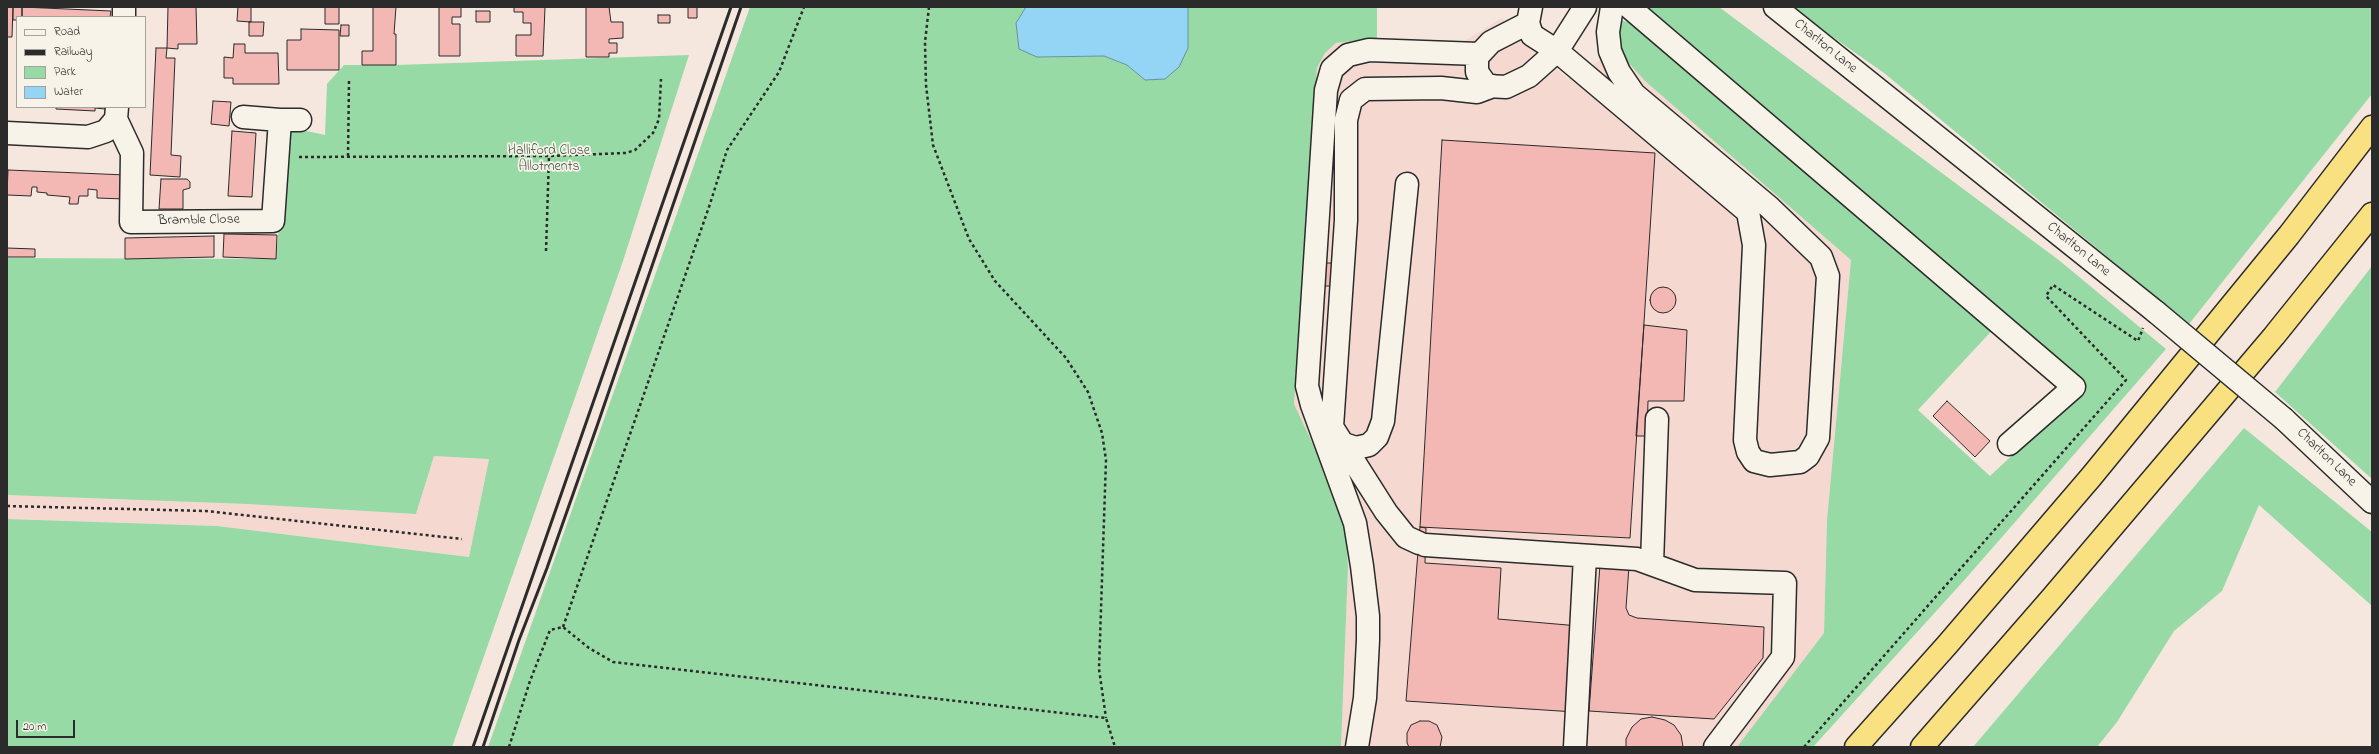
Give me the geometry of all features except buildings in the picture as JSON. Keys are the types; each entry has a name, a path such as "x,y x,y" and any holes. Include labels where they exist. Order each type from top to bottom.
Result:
{"highway":[{"path":"1856,747 1947,645 2096,470 2289,235 2372,128"},
{"path":"1922,747 2045,606 2274,336 2372,214"}],"street":[{"path":"1585,7 1557,52 1528,76 1506,87 1487,86 1477,72 1477,57 1479,54 1491,42 1530,15 1532,34 1557,52 1748,212 1754,245 1745,440 1748,452 1754,461 1770,465 1800,462 1808,456 1818,438 1828,276 1821,257 1769,207 1634,94 1619,72 1610,51 1608,32 1612,7"},
{"path":"1629,7 2074,387 2009,444"},
{"name":"Charlton Lane","path":"1775,7 2153,310 2284,419 2372,502"},
{"path":"1479,54 1369,50 1348,55 1332,69 1326,90 1307,386 1312,406 1335,446 1386,512 1406,536 1422,544 1637,559 1695,580 1785,583 1783,657 1715,747"},
{"path":"1356,747 1365,698 1368,616 1355,523 1335,446 1332,427 1346,227 1346,120 1351,100 1365,89 1441,88 1477,92 1494,86"},
{"path":"7,133 88,136 106,131 117,113"},
{"name":"Bramble Close","path":"117,113 132,152 131,222 274,221 276,160 290,120 243,117"},
{"path":"1335,446 1356,448 1370,445 1377,437 1383,421 1407,184"},
{"path":"1652,564 1657,419"},
{"path":"1575,747 1585,556"}],"path":[{"path":"563,627 710,204 727,150 779,72 804,7"},
{"path":"929,7 926,42 926,85 933,145 969,239 995,281 1066,358 1088,392 1102,433 1106,460 1099,670 1106,718 1115,747"},
{"path":"276,160 283,158 348,156 549,156 626,153 635,150 653,133 659,119 661,78"},
{"path":"348,156 349,81"},
{"path":"546,251 549,156"},
{"path":"1804,747 2126,380 2046,296 2053,285 2138,341 2153,310"},
{"path":"7,506 206,511 462,539"},
{"path":"563,627 590,648 613,662 1106,718"},
{"path":"509,747 530,681 550,630 563,627"}],"shaded area":[{"path":"1502,18 1568,79 1617,50 1645,81 1851,260 1827,520 1824,633 1737,747 1341,747 1348,567 1346,527 1336,493 1294,404 1317,68 1325,53 1336,43 1377,38 1459,44"},
{"path":"434,456 489,458 469,557 217,526 7,519 7,495 247,504 416,514"}],"green space":[{"path":"750,7 1026,7 1016,23 1037,57 1104,56 1127,65 1145,80 1188,48 1188,7 1377,7 1377,38 1336,43 1325,53 1317,68 1294,404 1336,493 1346,527 1348,567 1341,747 488,747"},
{"path":"1642,7 1719,7 2060,261 2166,349 1968,576 1813,747 1737,747 1824,633 1827,520 1851,260 1645,81 1617,50 1616,35 1621,20 1627,22","holes":["1999,323 2080,392 1990,476 1918,410"]},
{"path":"1790,7 2372,7 2372,94 2189,324 1884,73"},
{"name":"Halliford Close Allotments","path":"689,55 623,261 452,747 7,747 7,519 217,526 469,557 489,459 434,456 416,514 247,504 7,495 7,258 276,259 287,134 298,129 325,135 327,84 344,65 396,65"},
{"path":"2372,266 2372,479 2275,392"},
{"path":"2244,428 2372,532 2372,606 2259,505 2222,591 2174,631 2117,722 2097,747 1973,747"}],"water":[{"path":"1026,7 1188,7 1188,48 1179,67 1165,79 1145,80 1127,65 1104,56 1037,57 1019,49 1016,23"}],"railway":[{"path":"473,747 731,7"},
{"path":"483,747 519,640 547,568 597,426 741,7"}]}
